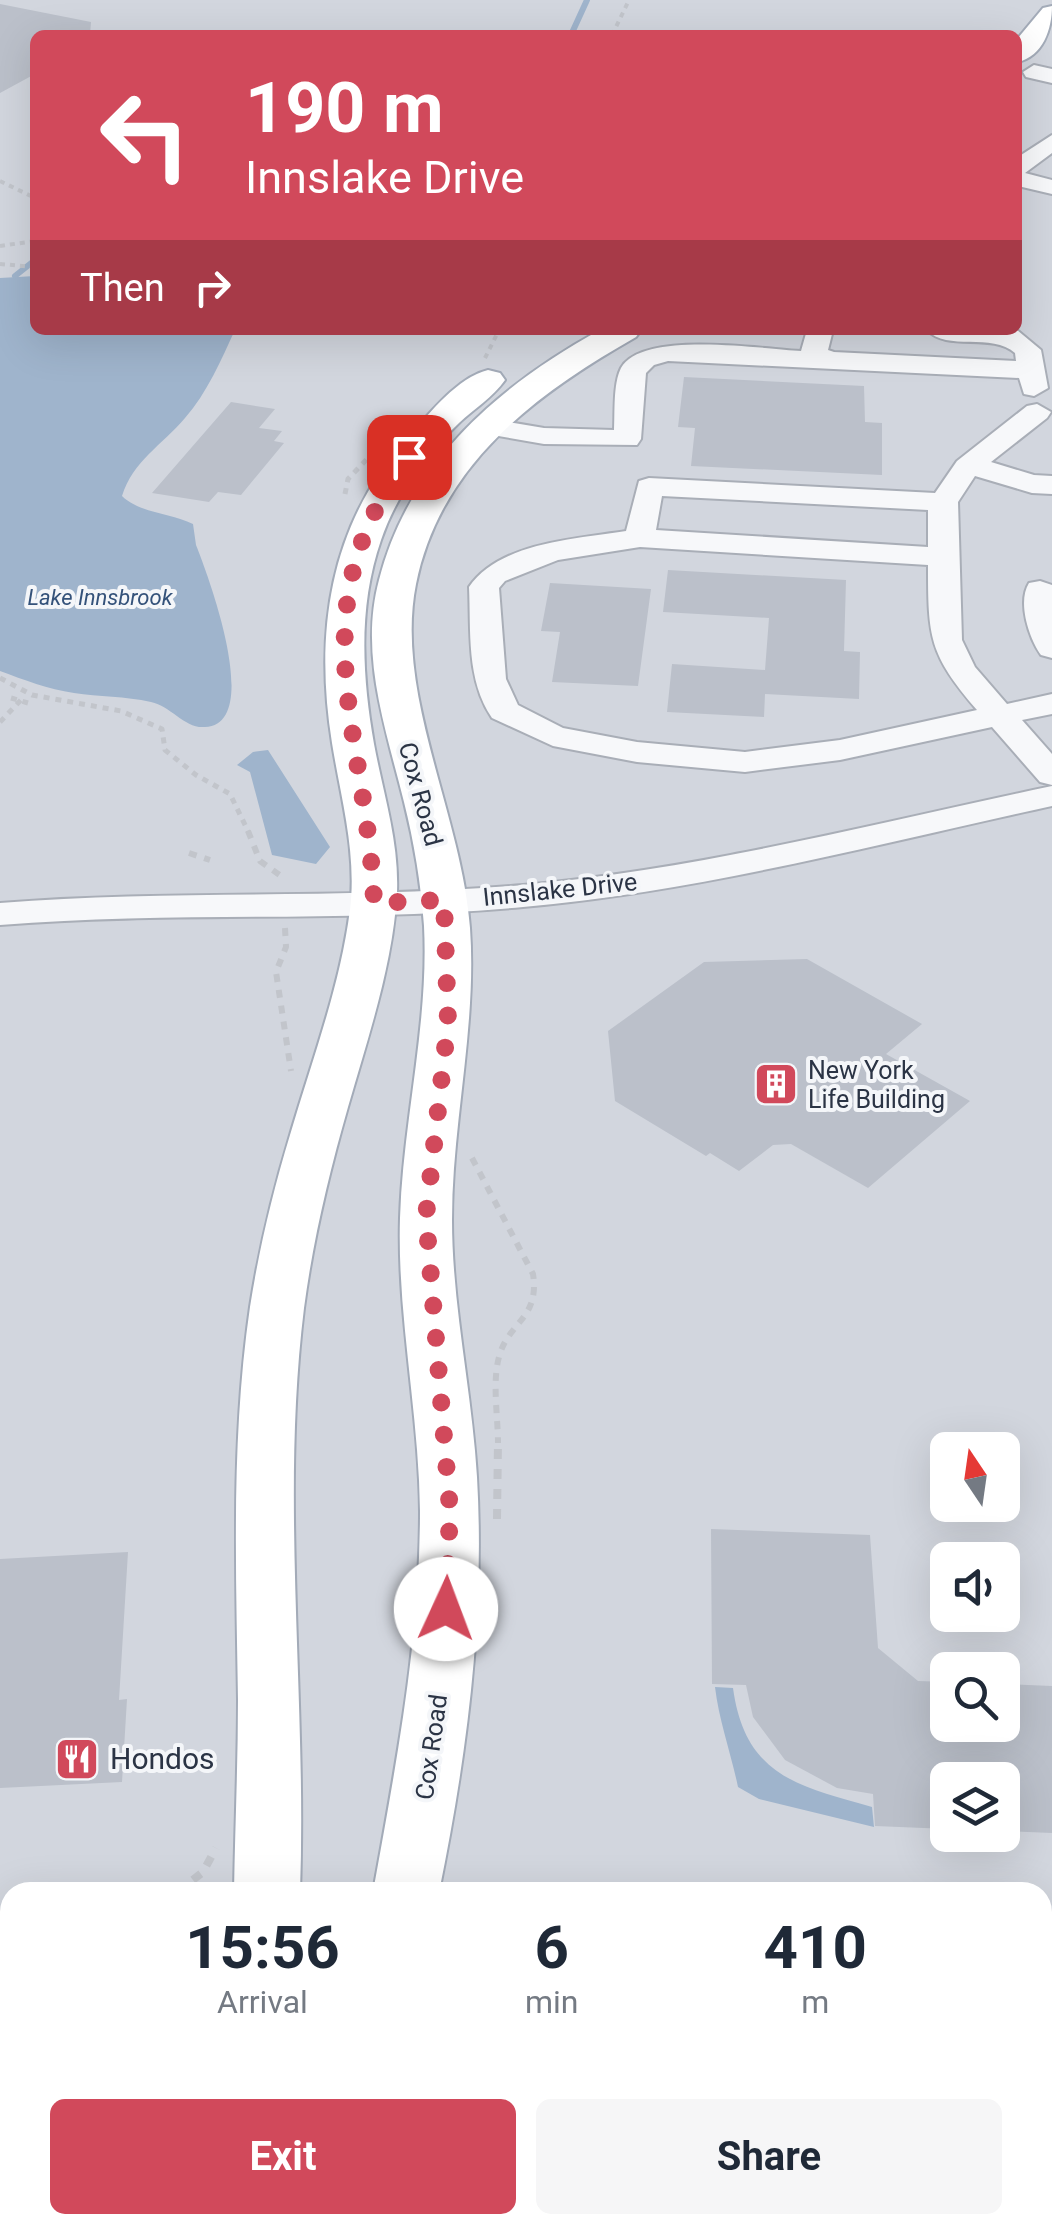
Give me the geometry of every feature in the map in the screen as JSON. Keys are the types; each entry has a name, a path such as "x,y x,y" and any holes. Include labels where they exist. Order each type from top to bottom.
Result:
{"main road":[{"path":"1035,69 1052,14"},
{"path":"268,1882 271,1779 263,1518 271,1360 291,1227 314,1136 356,1009 374,903 371,848 342,662 346,598 359,547 393,478 425,436 495,374 561,335"},
{"name":"Cox Road","path":"408,1882 438,1705 447,1586 448,1474 426,1216 448,1022 444,900 426,805 399,715 391,632 397,584 415,525 451,462 484,426 544,376 615,335"}],"street":[{"path":"1022,135 1052,142"},
{"path":"1022,165 1052,142"},
{"path":"1022,179 1052,187"},
{"path":"819,335 814,352 829,360"},
{"path":"992,335 1013,337 1028,350 1044,412 970,465 942,502 946,640 960,670 1052,775"},
{"path":"942,502 627,486 633,371 644,359 668,353 1031,370"},
{"path":"484,426 544,436 627,439"},
{"path":"970,465 1032,484 1052,485"},
{"path":"640,538 649,487"},
{"path":"943,557 640,538 552,552 494,574 484,587 490,679 504,711 553,736 637,752 745,762 840,750 1052,704"},
{"path":"1040,590 1044,631 1052,648"},
{"name":"Innslake Drive","path":"0,914 112,906 374,903 521,896 636,882 1052,796"}],"path":[{"path":"615,30 630,0"},
{"path":"0,181 30,196"},
{"path":"0,246 30,242"},
{"path":"0,264 30,266"},
{"path":"477,364 496,335"},
{"path":"343,507 348,479 371,456"},
{"path":"0,678 32,694 121,712 162,729 166,750 198,777 232,794 247,820 252,852 270,873 292,878"},
{"path":"0,722 24,702 12,698"},
{"path":"189,853 210,860"}],"shaded area":[{"path":"0,0 1052,0 1052,1882 0,1882"}],"water":[{"name":"Lake Innsbrook","path":"30,276 30,335 233,335 200,398 133,473 122,496 137,506 193,524 227,646 230,702 222,720 198,727 151,702 64,691 0,671 0,278"},
{"path":"268,750 330,847 316,864 272,855 250,772 237,765 253,752"},
{"path":"715,1687 733,1688 739,1718 763,1759 799,1783 872,1807 874,1827 759,1799 738,1787"}],"building":[{"path":"0,4 91,22 90,30 30,30 30,77 0,93"},
{"path":"684,377 864,386 865,422 882,423 882,475 691,466 695,428 678,427"},
{"path":"231,402 275,409 259,428 282,431 274,441 284,443 241,495 218,492 209,502 152,493"},
{"path":"668,570 846,580 844,651 860,652 859,699 765,694 764,717 667,712 672,664 765,670 769,618 663,612"},
{"path":"550,583 651,589 638,686 552,682 560,632 541,631"},
{"name":"New York Life Building","path":"807,959 922,1024 886,1054 970,1101 868,1188 791,1144 773,1145 739,1171 710,1153 706,1156 615,1101 608,1031 704,962"},
{"path":"711,1529 870,1535 878,1648 918,1681 930,1681 930,1742 1020,1742 1020,1685 1052,1686 1052,1833 1020,1832 1020,1762 930,1762 930,1828 875,1826 873,1794 837,1788 785,1760 753,1717 746,1685 712,1684"},
{"path":"128,1552 119,1700 127,1699 122,1782 0,1788 0,1559"}],"waterway":[{"path":"573,30 587,0"},
{"path":"15,276 30,264"}],"place":[{"name":"New York Life Building","path":"776,1084"},
{"name":"Hondos","path":"77,1759"}],"route":[{"path":"409,457 393,478 359,547 346,598 342,662 371,848 374,903 444,900 448,1022 428,1176 426,1254 443,1402 450,1510 446,1609"}]}
